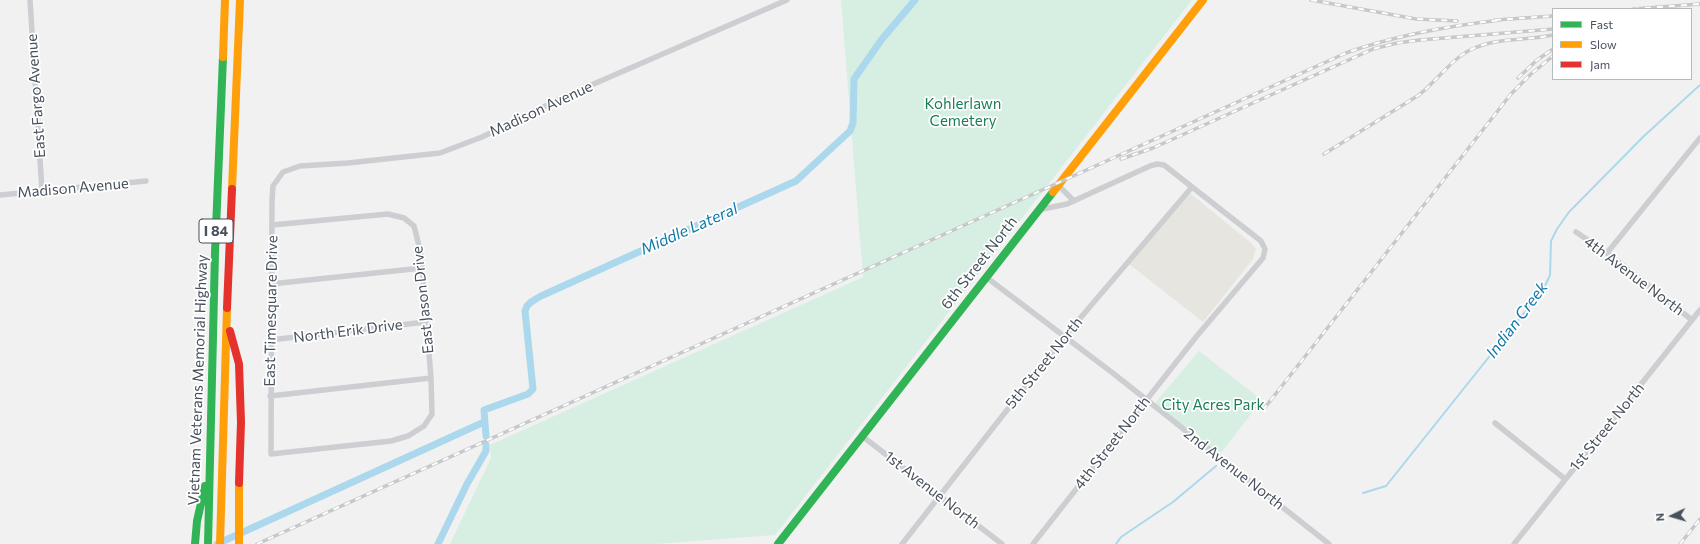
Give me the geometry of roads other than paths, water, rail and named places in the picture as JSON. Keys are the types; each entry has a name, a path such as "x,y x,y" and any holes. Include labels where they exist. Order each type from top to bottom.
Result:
{"main road":[{"name":"Vietnam Veterans Memorial Highway","path":"208,544 225,0"},
{"name":"Vietnam Veterans Memorial Highway","path":"220,544 240,0"},
{"name":"6th Street North","path":"778,544 1203,0"},
{"path":"227,321 239,364 241,422 239,544"},
{"path":"195,540 197,521 210,462"}],"street":[{"name":"East Fargo Avenue","path":"30,0 42,191"},
{"name":"Madison Avenue","path":"284,172 300,166 348,163 440,153 482,137 566,96 787,0"},
{"path":"1607,253 1700,138"},
{"path":"1038,210 1074,201 1150,166 1158,164 1164,165 1192,187"},
{"name":"East Timesquare Drive","path":"271,454 270,340 273,186 284,172"},
{"name":"Madison Avenue","path":"0,195 146,182"},
{"path":"1058,185 1074,201"},
{"name":"4th Street North","path":"1033,544 1196,337 1263,258 1265,249 1261,241 1192,187"},
{"name":"5th Street North","path":"902,544 1065,336 1192,187"},
{"name":"East Jason Drive","path":"271,454 391,441 415,432 424,426 432,414 431,378 421,254 414,226 404,218 388,214 272,225"},
{"name":"4th Avenue North","path":"1576,232 1607,253 1692,320"},
{"path":"271,284 422,268"},
{"name":"2nd Avenue North","path":"986,277 1065,336 1330,544"},
{"name":"1st Street North","path":"1514,544 1700,310"},
{"name":"North Erik Drive","path":"270,340 426,322"},
{"path":"270,396 431,378"},
{"path":"1495,423 1565,479"},
{"name":"1st Avenue North","path":"862,436 1002,544"}],"waterway":[{"name":"Middle Lateral","path":"486,436 484,410 528,394 533,389 525,311 527,306 541,296 796,181 850,131 853,123 854,79 882,39 915,0"},
{"name":"Indian Creek","path":"1363,493 1386,486 1544,288 1550,275 1551,241 1557,229 1569,212 1644,136 1700,85"},
{"path":"217,544 484,422"},
{"name":"Middle Lateral","path":"438,544 467,484 486,451 486,445"},
{"name":"Indian Creek","path":"1116,544 1121,537 1173,502 1216,466"}],"railway":[{"path":"1311,0 1416,19 1457,21"},
{"path":"1646,8 1700,4"},
{"path":"1495,20 1552,16"},
{"path":"257,544 1346,53 1403,36 1461,25 1501,20"},
{"path":"1121,159 1153,148 1373,49 1397,43 1420,40 1552,29"},
{"path":"1324,154 1419,95 1464,53 1482,45 1552,35"},
{"path":"1518,78 1537,60 1552,50"},
{"path":"1263,410 1511,94 1531,74 1552,57"},
{"path":"1680,544 1700,519"}],"park label":[{"name":"Kohlerlawn Cemetery","path":"963,112"},
{"name":"City Acres Park","path":"1213,405"}]}
